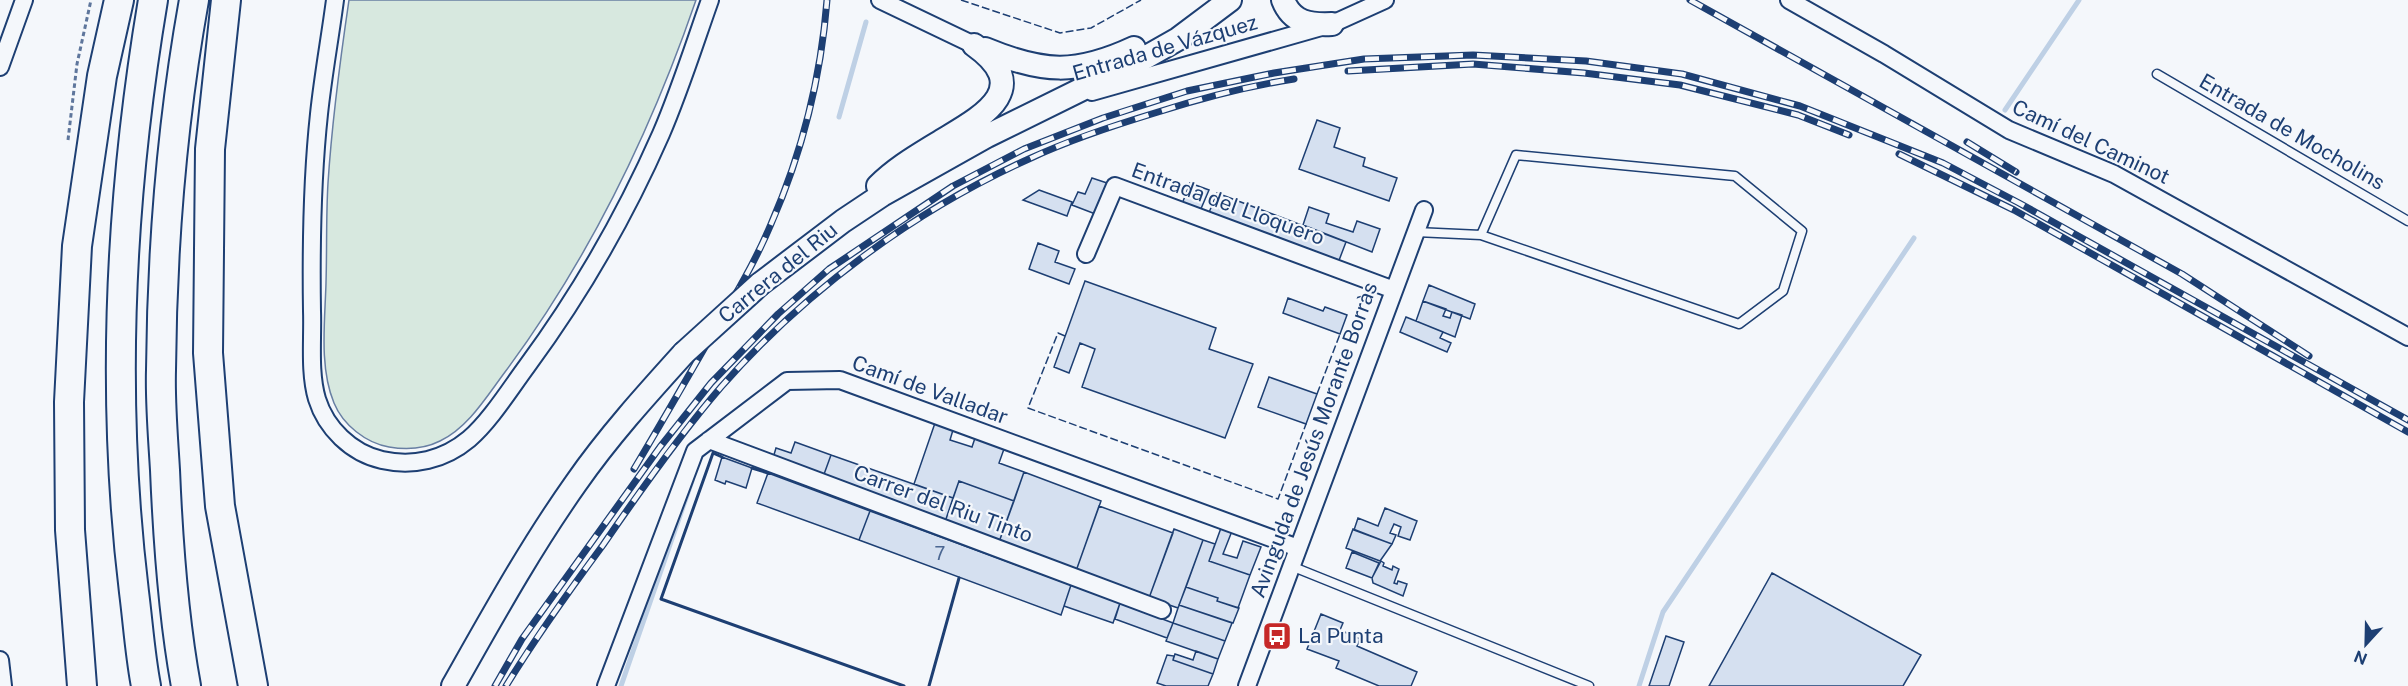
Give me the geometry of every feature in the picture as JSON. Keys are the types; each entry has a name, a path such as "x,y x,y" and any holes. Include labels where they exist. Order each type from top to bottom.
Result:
{"highway":[{"path":"82,686 70,530 69,402 77,246 102,76 118,0"},
{"path":"146,686 126,528 120,378 124,223 140,77 153,0"},
{"path":"186,686 167,526 161,372 165,226 180,78 194,0"},
{"path":"226,0 210,149 208,353 220,506 253,686"}],"street":[{"path":"0,67 24,0"},
{"path":"335,0 319,114 314,177 313,381 322,413 332,429 356,450 395,463 416,463 434,459 470,438 513,385 567,307 611,234 643,174 674,102 710,0"},
{"path":"880,0 974,45 1023,64 1051,68 1083,67 1124,53 1225,5"},
{"path":"1283,0 1296,19 1311,25 1332,24"},
{"name":"Entrada de Vázquez","path":"1059,100 1332,24 1385,0"},
{"name":"Camí del Caminot","path":"1789,0 2009,130 2114,174 2408,337"},
{"name":"Carrera del Riu","path":"453,686 509,587 577,481 616,430 684,353 760,284 843,221 929,168 1141,60 1178,39 1225,5"},
{"path":"843,221 894,170 982,116 995,102 1001,86 999,71 990,56 974,45"},
{"name":"Entrada del Lloquero","path":"1086,254 1115,186 1394,290"},
{"name":"Avinguda de Jesús Morante Borràs","path":"1247,686 1424,210"},
{"name":"Camí de Valladar","path":"606,686 695,451 787,381 840,380 1298,548"},
{"name":"Carrer del Riu Tinto","path":"709,440 1162,610"},
{"path":"0,660 3,686"}],"lane":[{"name":"Entrada de Mocholins","path":"2157,74 2408,221"},
{"path":"1416,232 1481,235 1739,324 1784,291 1802,231 1735,176 1516,155 1481,235"},
{"path":"1292,566 1589,686"}],"shaded area":[{"path":"349,0 696,0 659,99 638,147 615,194 564,285 491,391 468,420 450,435 434,444 409,449 372,442 349,426 334,403 326,374 324,328 328,183"}],"building":[{"path":"1317,120 1340,128 1334,147 1365,158 1363,166 1397,178 1389,201 1299,169"},
{"path":"1092,178 1110,184 1098,215 1072,205 1078,192 1085,194"},
{"path":"1190,183 1209,190 1200,211 1182,204"},
{"path":"1039,190 1072,202 1067,216 1023,200"},
{"path":"1217,193 1346,242 1338,263 1208,215"},
{"path":"1309,207 1329,214 1326,223 1353,232 1357,221 1380,229 1372,252 1303,225"},
{"path":"1038,243 1059,251 1055,262 1075,269 1069,284 1029,269"},
{"path":"1085,281 1216,328 1209,349 1253,364 1225,438 1082,387 1095,349 1080,343 1069,373 1054,367"},
{"path":"1429,285 1475,304 1470,319 1423,301"},
{"path":"1288,298 1323,311 1325,307 1347,315 1340,334 1283,313"},
{"path":"1423,301 1446,309 1443,316 1450,318 1452,312 1462,315 1455,337 1416,321"},
{"path":"1406,317 1443,332 1440,338 1451,343 1447,352 1400,332"},
{"path":"1269,377 1317,394 1306,424 1258,407"},
{"path":"935,423 953,430 950,440 972,447 975,438 1004,449 999,463 1024,472 1014,501 959,481 953,498 914,484"},
{"path":"795,442 831,455 823,477 773,458 776,448 791,453"},
{"path":"831,455 953,498 945,522 823,477"},
{"path":"722,457 752,468 746,488 715,480"},
{"path":"1024,472 1101,501 1076,571 999,542"},
{"path":"768,473 870,511 859,540 757,503"},
{"path":"959,481 1014,501 999,542 945,522"},
{"path":"1099,506 1173,533 1149,598 1076,571"},
{"path":"1385,508 1417,521 1410,540 1398,536 1401,527 1394,524 1390,533 1396,535 1392,544 1354,530 1358,518 1378,526"},
{"path":"870,511 1071,585 1061,615 859,540"},
{"path":"1221,528 1232,531 1223,554 1237,558 1243,541 1261,547 1250,575 1209,561"},
{"path":"1174,529 1203,540 1178,608 1149,598"},
{"path":"1353,529 1392,544 1380,561 1346,548"},
{"path":"1203,540 1215,544 1209,561 1250,575 1238,608 1186,587"},
{"path":"1352,552 1379,563 1372,578 1346,568"},
{"path":"1381,561 1384,563 1383,566 1392,570 1393,566 1399,569 1394,583 1397,584 1398,581 1407,584 1403,596 1373,583 1372,578"},
{"path":"1772,573 1921,655 1903,686 1709,686"},
{"path":"1071,585 1120,603 1113,623 1064,606"},
{"path":"1186,587 1239,608 1233,623 1179,605"},
{"path":"1120,603 1173,623 1167,638 1115,619"},
{"path":"1179,605 1232,623 1225,641 1173,623"},
{"path":"1321,614 1343,623 1340,630 1360,639 1357,646 1417,672 1411,686 1379,686 1336,668 1339,661 1307,649"},
{"path":"1173,623 1225,641 1218,659 1166,641"},
{"path":"1666,636 1684,642 1669,686 1649,686"},
{"path":"1196,651 1218,659 1213,674 1173,660 1175,654 1193,660"},
{"path":"1167,655 1174,656 1173,660 1213,674 1208,686 1166,686 1157,683"}],"waterway":[{"path":"2005,110 2079,0"},
{"path":"839,117 866,22"},
{"path":"1639,686 1663,612 1914,238"},
{"path":"621,686 692,481"}],"railway":[{"path":"634,469 745,277 782,197 801,142 815,86 827,0"},
{"path":"1690,0 2182,274 2309,356"},
{"path":"495,686 522,639 660,447 711,383 778,314 829,269 953,186 1024,149 1103,118 1187,91 1274,73 1364,59 1473,55 1586,61 1682,74 1800,106 1943,163 2408,420"},
{"path":"1348,71 1473,64 1584,73 1680,85 1798,115 1849,135"},
{"path":"506,686 565,597 660,464 705,406 754,352 825,286 864,256 945,202 1031,158 1110,127 1191,102 1294,79"},
{"path":"1967,142 2016,172"},
{"path":"1899,154 2014,210 2408,432"}],"fence":[{"path":"961,0 1060,33 1091,28 1141,0"},
{"path":"1065,336 1058,333 1028,408 1278,499 1306,424"},
{"path":"1317,394 1340,334"}],"wall":[{"path":"722,457 713,453 661,599 904,686"},
{"path":"752,468 768,473"},
{"path":"929,686 959,578"}],"place":[{"name":"La Punta","path":"1277,636"}]}
